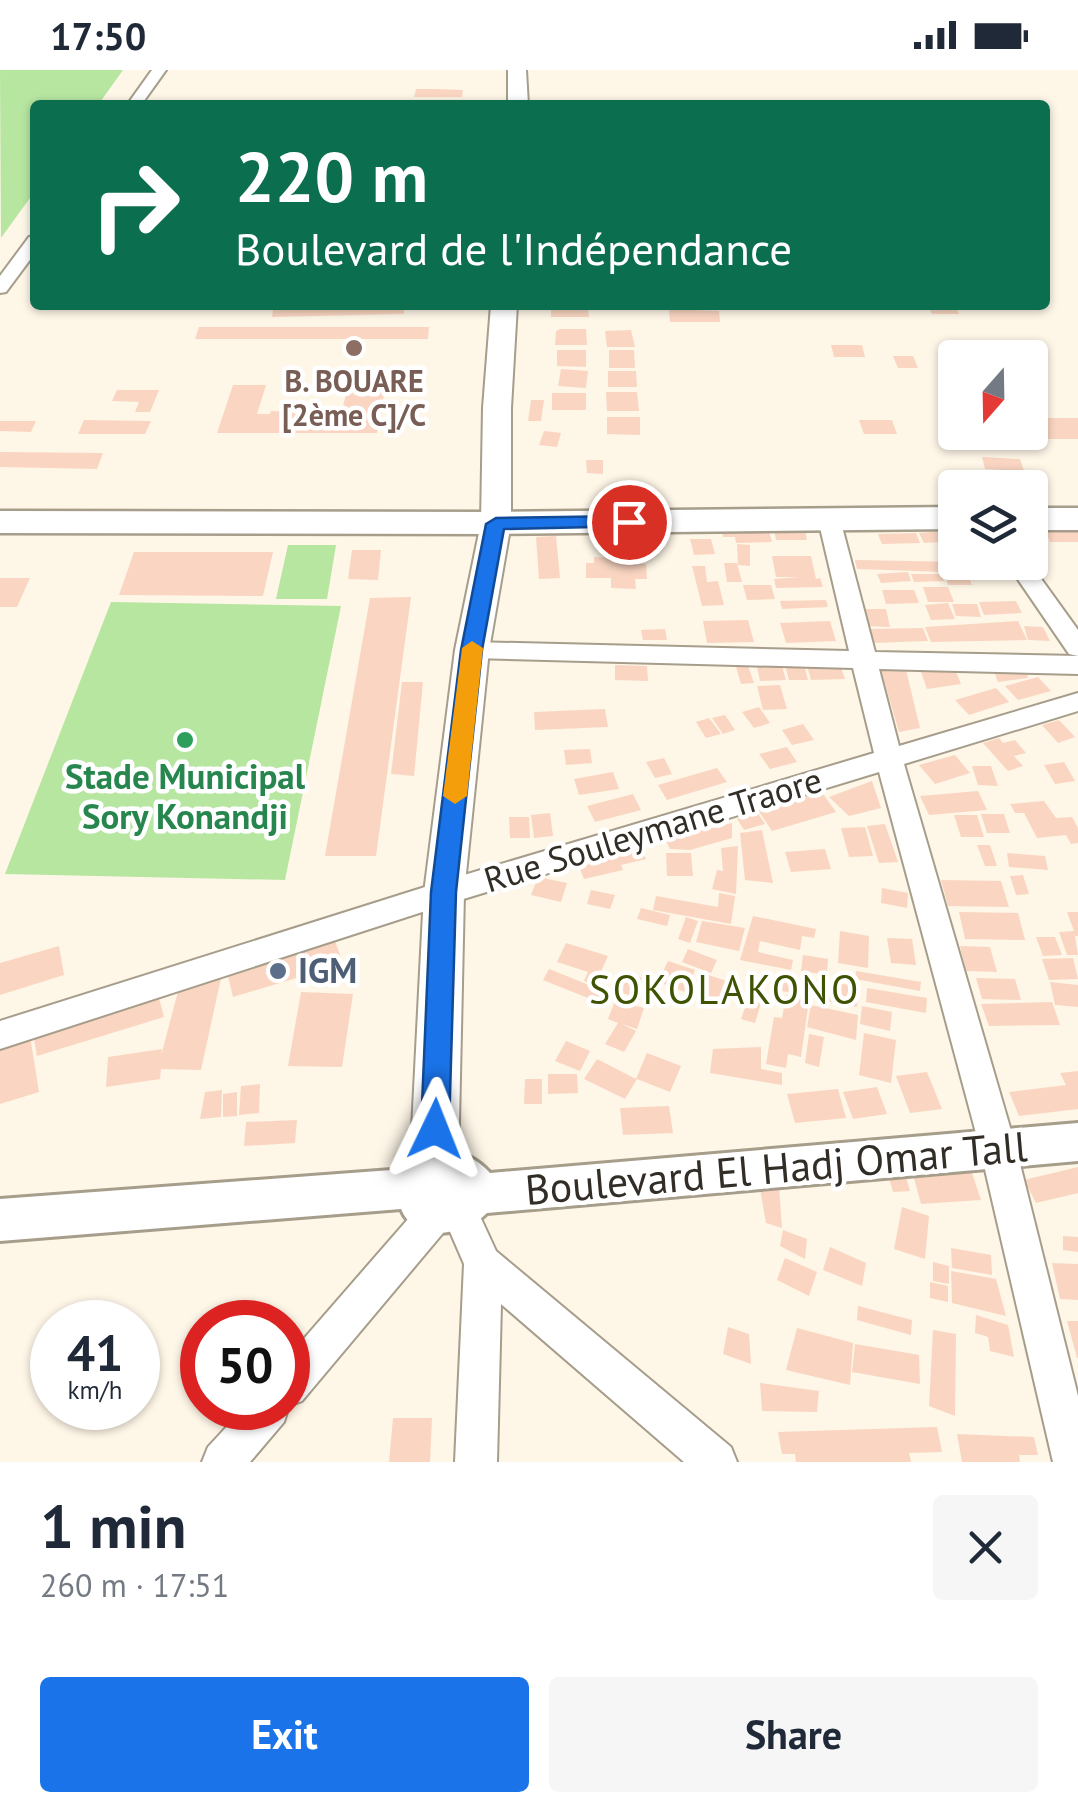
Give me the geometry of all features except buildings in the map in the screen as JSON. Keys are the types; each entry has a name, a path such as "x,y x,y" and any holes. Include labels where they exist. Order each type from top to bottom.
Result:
{"highway":[{"path":"0,522 496,524 938,518"},
{"path":"1048,518 1078,519"}],"main road":[{"path":"517,70 518,100"},
{"path":"444,1195 444,892 472,650 496,524 496,408 504,310"}],"street":[{"path":"138,100 159,70"},
{"path":"0,288 28,244"},
{"path":"829,519 863,660 998,1148 1074,1448"},
{"path":"1030,580 1078,648"},
{"path":"472,650 1078,665"},
{"name":"Rue Souleymane Traore","path":"0,1035 444,892 1073,706"},
{"name":"Boulevard El Hadj Omar Tall","path":"0,1220 444,1195 1078,1142"},
{"path":"310,1360 444,1195 483,1264 714,1461"},
{"path":"476,1462 483,1264"},
{"path":"223,1462 251,1430"}],"green space":[{"path":"0,70 123,70 102,100 30,100 30,198 1,238"},
{"path":"288,545 336,545 327,599 276,599"},
{"name":"Stade Municipal Sory Konandji","path":"111,602 341,606 285,880 5,874"}],"slow traffic":[{"path":"455,796 472,648"}],"place":[{"name":"B. BOUARE [2ème C]/C","path":"354,348"},
{"name":"Stade Municipal Sory Konandji","path":"185,740"},
{"name":"IGM","path":"278,971"}],"district":[{"name":"SOKOLAKONO","path":"725,990"}],"route":[{"path":"435,1129 444,892 472,650 496,524 629,522"}]}
